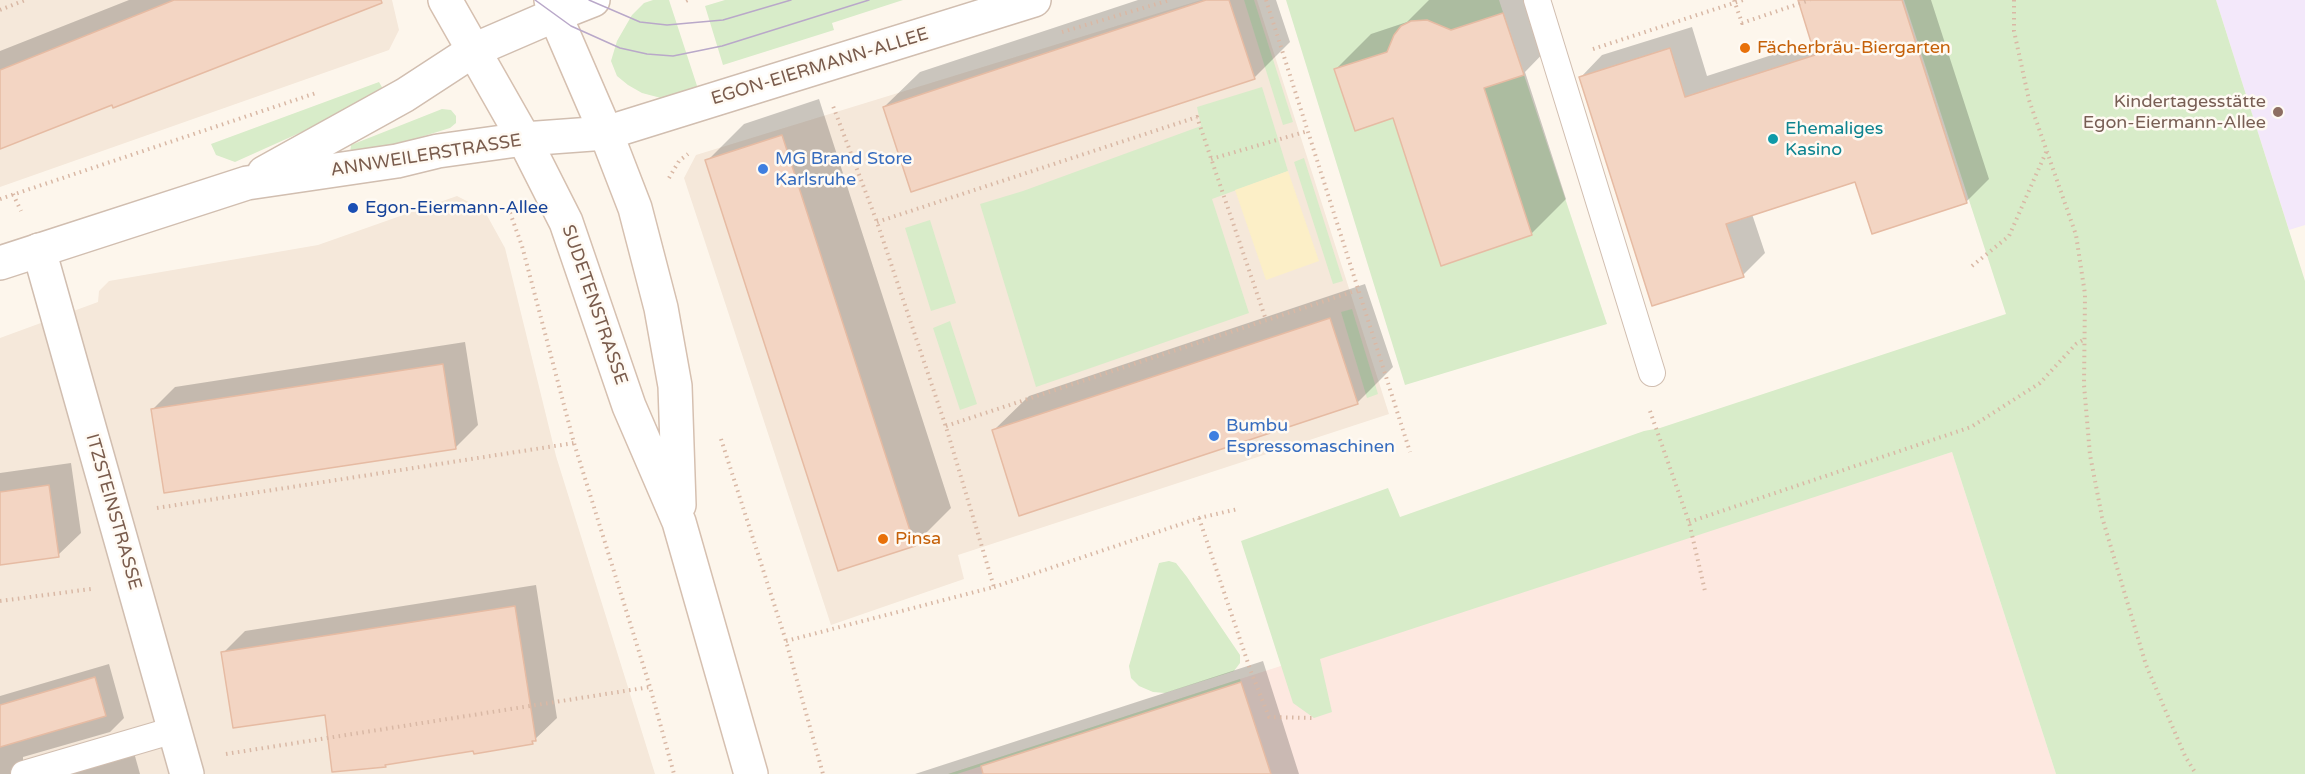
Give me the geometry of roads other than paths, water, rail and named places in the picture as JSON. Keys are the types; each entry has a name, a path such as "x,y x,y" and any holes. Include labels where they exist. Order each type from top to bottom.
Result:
{"street":[{"name":"SUDETENSTRASSE","path":"445,0 524,139 566,222 629,406 679,522 752,774"},
{"path":"553,8 593,0"},
{"name":"EGON-EIERMANN-ALLEE","path":"606,133 1034,0"},
{"name":"SUDETENSTRASSE","path":"553,8 635,208 661,308 675,387 679,522"},
{"name":"ANNWEILERSTRASSE","path":"247,183 405,95 474,50 553,8"},
{"name":"ANNWEILERSTRASSE","path":"0,263 247,183 387,163 438,151 524,139 606,133"},
{"name":"ITZSTEINSTRASSE","path":"39,250 185,767"}],"lane":[{"path":"1537,0 1652,374"},
{"path":"24,774 174,730"}],"tram line":[{"path":"535,0 571,26 620,48 647,54 673,56 722,46 869,0"},
{"path":"589,0 640,22 667,25 723,20 791,0"}],"place":[{"name":"Fächerbräu-Biergarten","path":"1745,48"},
{"name":"Kindertagesstätte Egon-Eiermann-Allee","path":"2278,112"},
{"name":"Ehemaliges Kasino","path":"1773,139"},
{"name":"MG Brand Store Karlsruhe","path":"763,169"},
{"name":"Egon-Eiermann-Allee","path":"353,208"},
{"name":"Bumbu Espressomaschinen","path":"1214,436"},
{"name":"Pinsa","path":"883,539"}]}
